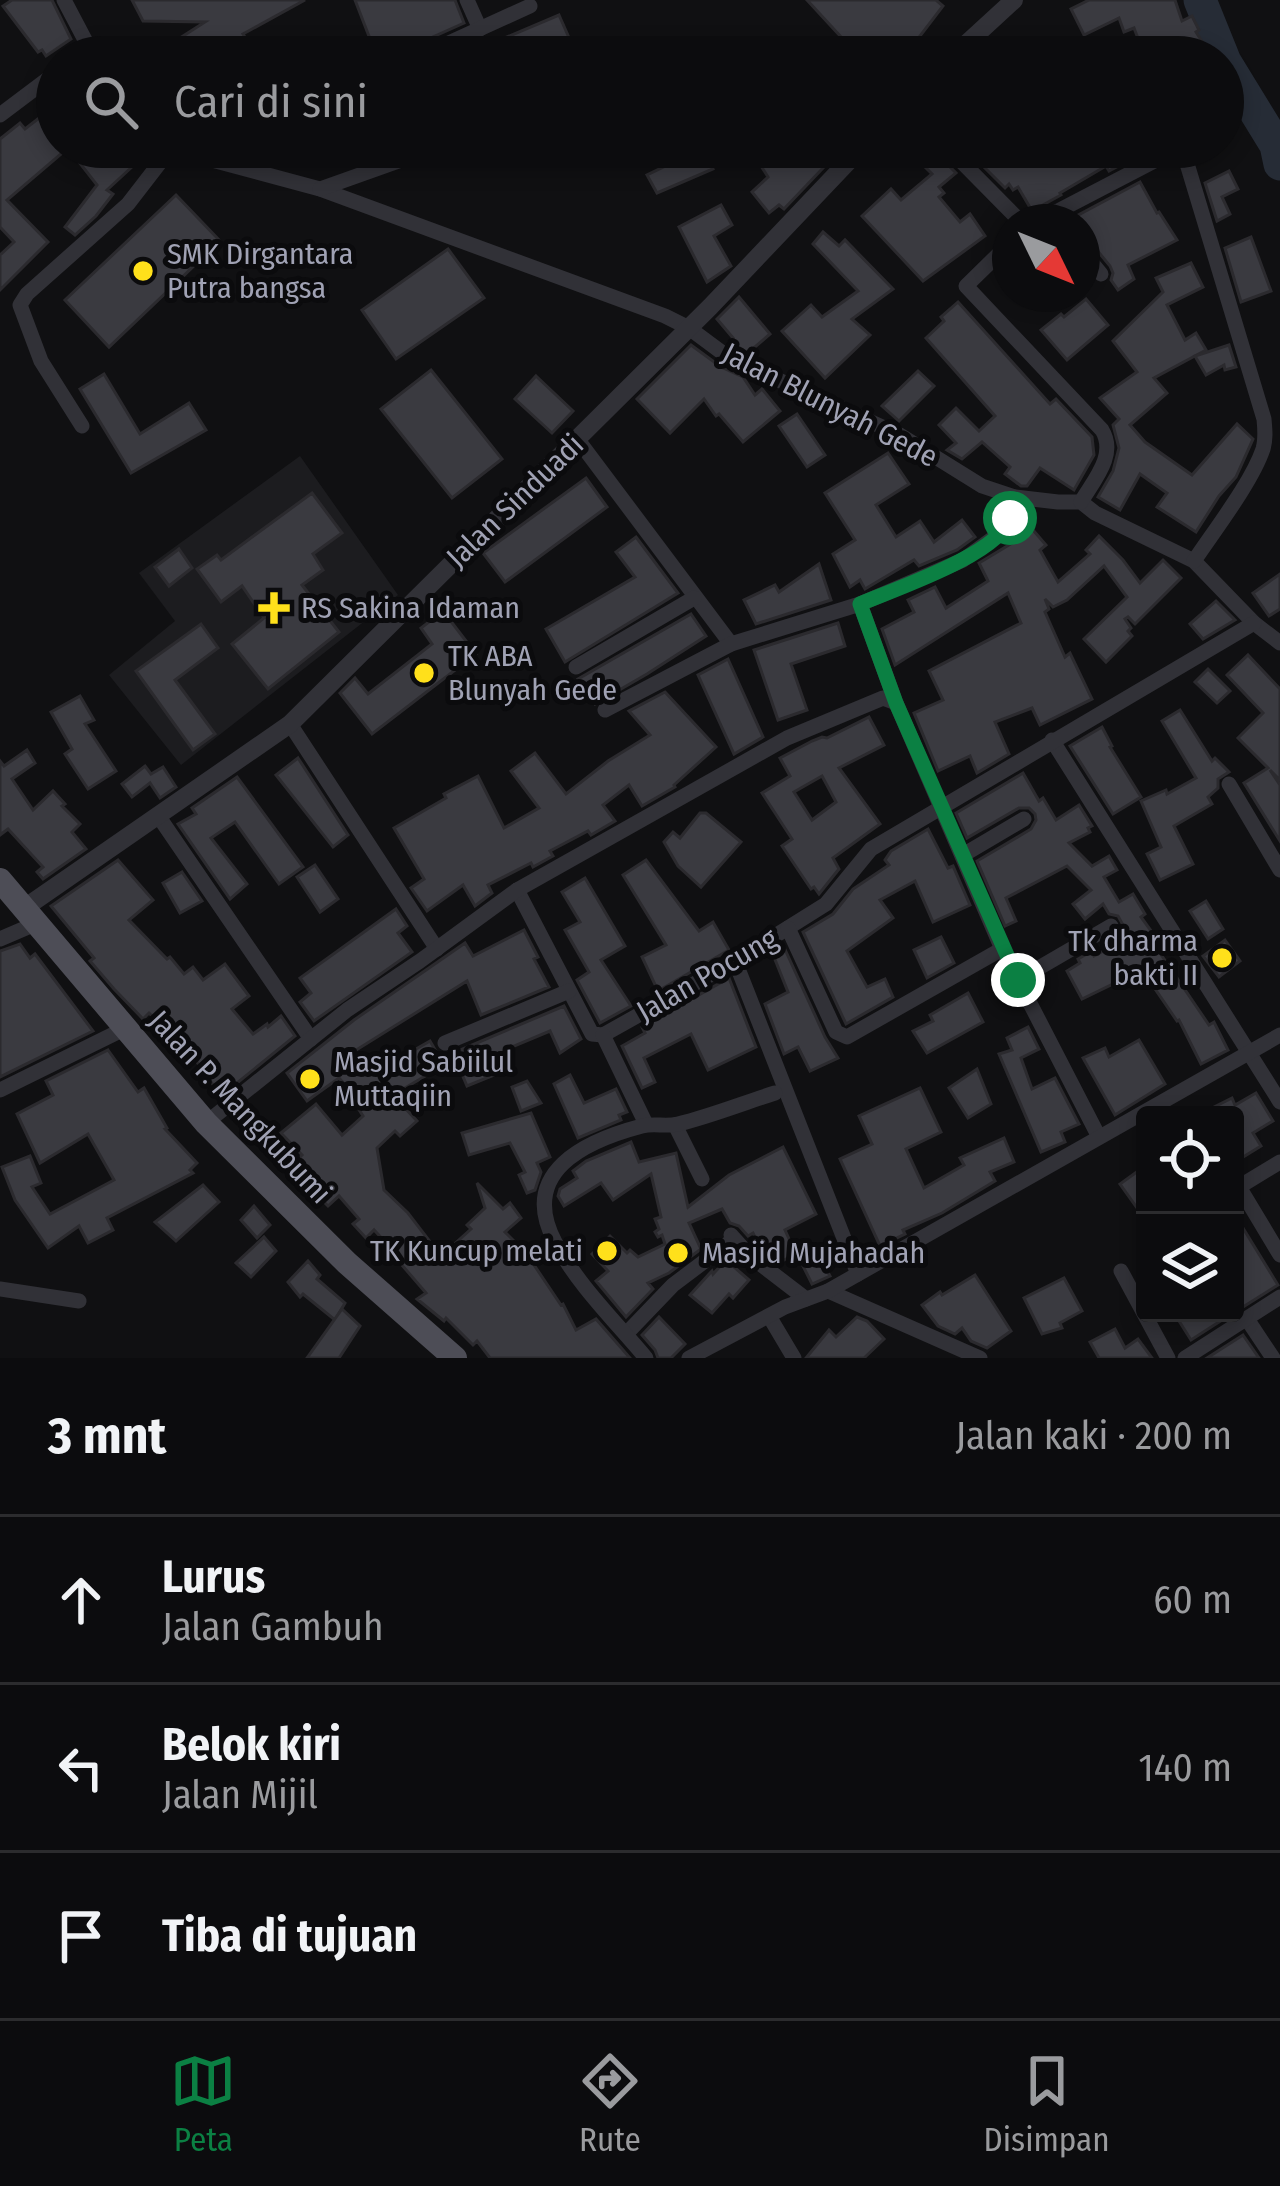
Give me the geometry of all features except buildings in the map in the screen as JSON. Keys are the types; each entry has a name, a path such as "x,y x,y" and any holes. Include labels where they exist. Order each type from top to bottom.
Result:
{"main road":[{"name":"Jalan P. Mangkubumi","path":"0,880 206,1124 347,1263 454,1358"}],"street":[{"path":"64,0 80,36"},
{"path":"467,0 481,29"},
{"path":"975,36 1014,0"},
{"path":"465,36 530,6"},
{"path":"0,115 36,88"},
{"path":"82,426 41,361 20,305 128,204 156,168"},
{"name":"Jalan Blunyah Gede","path":"242,168 320,189 665,316 728,358 900,435 982,486 1015,496 1081,502 1194,561 1280,644"},
{"path":"320,189 379,168"},
{"name":"Jalan Sinduadi","path":"29,916 290,724 578,440 842,168"},
{"path":"968,168 1003,204"},
{"path":"1076,204 1142,168"},
{"path":"1187,168 1266,437 1253,470 1194,561"},
{"path":"992,261 966,286 1107,438 1103,466 1081,502"},
{"path":"578,440 731,644"},
{"path":"604,710 731,644 860,604 963,560 1007,528 1015,496"},
{"path":"577,667 694,598"},
{"path":"860,604 896,703 1003,950 1099,1137"},
{"name":"Jalan Pocung","path":"517,890 592,1034 603,1035 826,904 871,849 1254,623"},
{"path":"206,1124 347,1010 517,890 787,738 884,698 896,703"},
{"path":"290,724 436,949"},
{"path":"1052,740 1280,1102"},
{"path":"1229,784 1280,869"},
{"path":"160,817 311,1039"},
{"path":"963,855 1024,819"},
{"path":"0,938 29,916"},
{"path":"1018,980 1111,926"},
{"path":"788,928 836,1032 847,1036 1003,950"},
{"path":"735,961 858,1274"},
{"path":"446,1043 569,991"},
{"path":"0,1090 124,1029"},
{"path":"603,1035 646,1124"},
{"path":"689,1358 828,1291 1280,1035"},
{"path":"646,1358 554,1241 542,1208 543,1195 570,1155 599,1141 646,1124 675,1125 775,1093"},
{"path":"675,1125 702,1179"},
{"path":"1280,1162 1241,1190 1280,1255"},
{"path":"626,1334 673,1285 732,1236 806,1299"},
{"path":"1121,1271 1168,1358"},
{"path":"0,1289 79,1301"},
{"path":"828,1291 968,1356"},
{"path":"1185,1358 1280,1297"},
{"path":"769,1316 794,1358"},
{"path":"1246,1318 1273,1358"}],"shaded area":[{"name":"RS Sakina Idaman","path":"300,456 398,595 181,765 109,675 175,621 139,573"}],"waterway":[{"path":"1200,0 1215,36"},
{"path":"1244,93 1276,145 1280,164"}],"place":[{"name":"SMK Dirgantara Putra bangsa","path":"143,271"},
{"name":"RS Sakina Idaman","path":"274,608"},
{"name":"TK ABA Blunyah Gede","path":"424,673"},
{"name":"Tk dharma bakti II","path":"1222,958"},
{"name":"Masjid Sabiilul Muttaqiin","path":"310,1079"},
{"name":"TK Kuncup melati","path":"607,1251"},
{"name":"Masjid Mujahadah","path":"678,1253"}],"route":[{"path":"1010,518 999,536 963,560 860,604 896,703 1018,980"}]}
